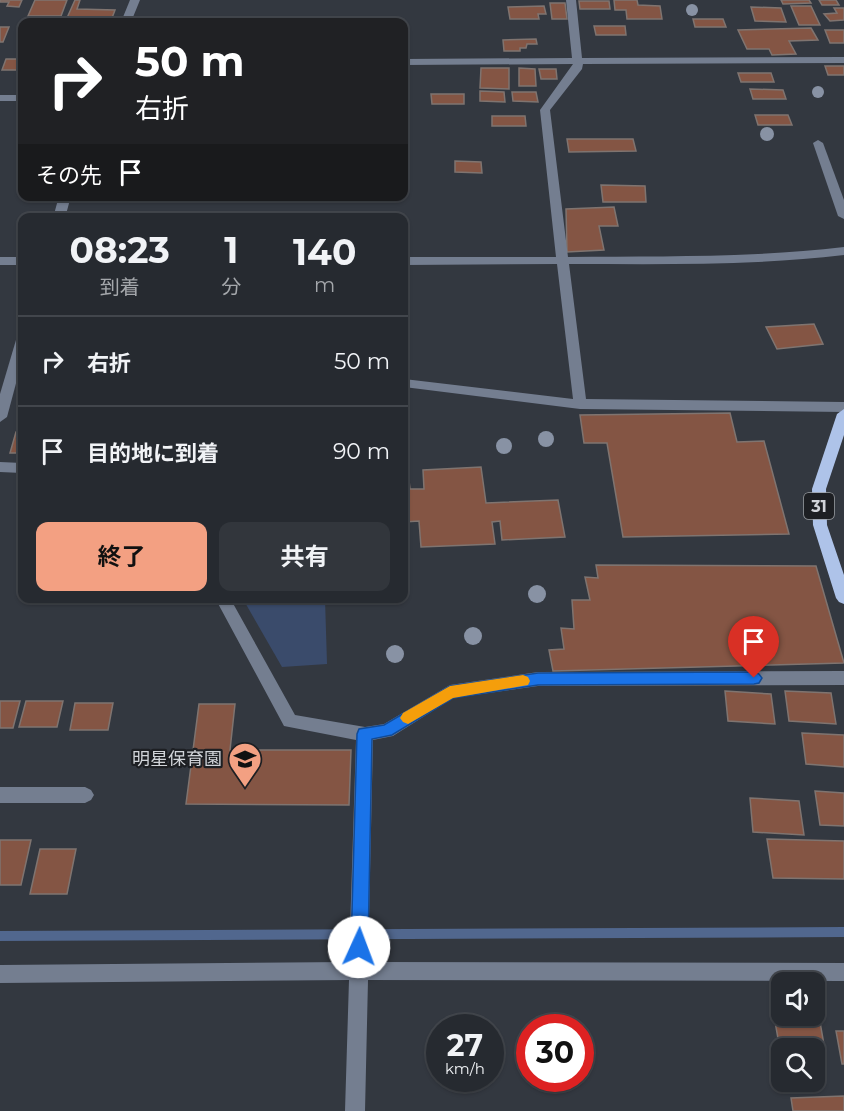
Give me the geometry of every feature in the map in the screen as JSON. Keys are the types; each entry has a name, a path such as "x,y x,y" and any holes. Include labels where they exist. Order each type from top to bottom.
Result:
{"main road":[{"name":"31","path":"844,414 819,489 819,525 844,598"}],"street":[{"path":"128,18 135,0"},
{"path":"571,0 578,67 545,110 580,404"},
{"path":"408,62 844,60"},
{"path":"0,98 18,98"},
{"path":"818,143 844,216"},
{"path":"408,261 698,260 803,256 844,251"},
{"path":"0,261 18,261"},
{"path":"0,417 18,354"},
{"path":"408,383 580,404 844,407"},
{"path":"0,467 18,468"},
{"path":"225,603 290,721 365,734 387,731 450,692 538,679 844,678"},
{"path":"355,1111 365,734"},
{"path":"0,795 85,795"},
{"path":"0,974 358,971 844,972"}],"shaded area":[{"path":"245,603 325,603 327,664 282,667"}],"building":[{"path":"0,0 22,0 19,7 7,6 9,2 0,2"},
{"path":"35,0 67,0 61,16 28,16"},
{"path":"75,0 80,0 77,9 115,10 112,18 67,18"},
{"path":"614,0 637,0 638,5 660,6 662,19 627,19 626,10 615,10"},
{"path":"781,0 809,0 811,3 783,4"},
{"path":"819,0 836,0 839,5 822,5"},
{"path":"579,1 609,1 610,9 580,9"},
{"path":"550,3 565,3 567,19 552,19"},
{"path":"544,6 546,14 538,14 539,19 510,19 508,7"},
{"path":"791,6 811,6 820,25 799,25"},
{"path":"751,7 781,8 786,22 755,21"},
{"path":"834,8 844,8 844,20 830,21 824,14 837,13"},
{"path":"693,19 723,19 726,27 695,27"},
{"path":"594,26 625,26 626,35 596,35"},
{"path":"0,27 9,27 3,42 0,42"},
{"path":"811,28 818,40 789,41 796,54 772,55 769,49 747,49 738,30"},
{"path":"825,30 844,30 844,43 830,43"},
{"path":"536,39 537,44 527,44 526,48 520,48 520,51 504,51 503,40"},
{"path":"6,59 18,59 18,70 2,70"},
{"path":"825,66 844,66 844,75 828,75"},
{"path":"481,68 509,68 509,89 480,88"},
{"path":"519,68 535,69 536,86 519,86"},
{"path":"539,69 556,69 557,79 541,79"},
{"path":"738,73 771,73 774,82 741,82"},
{"path":"750,89 783,90 786,99 753,99"},
{"path":"480,91 504,92 505,102 480,101"},
{"path":"512,92 536,92 538,102 513,101"},
{"path":"431,94 464,94 464,104 432,104"},
{"path":"755,115 788,115 792,125 758,125"},
{"path":"492,116 525,116 526,126 492,126"},
{"path":"567,139 633,139 636,151 569,152"},
{"path":"455,161 481,162 482,173 455,172"},
{"path":"601,185 645,186 646,202 603,202"},
{"path":"614,207 618,226 599,226 604,250 567,252 566,209"},
{"path":"814,324 823,344 777,349 766,327"},
{"path":"730,413 737,442 764,441 789,534 623,537 607,443 584,443 580,415"},
{"path":"16,432 18,432 18,453 10,453"},
{"path":"481,467 486,503 558,500 565,537 502,540 500,521 492,522 495,544 421,547 419,521 408,522 408,472 410,489 424,489 423,470"},
{"path":"596,565 816,566 844,663 553,671 549,650 564,649 561,628 574,629 572,600 590,600 585,577 598,578"},
{"path":"725,691 771,694 775,724 728,721"},
{"path":"785,691 831,693 836,724 789,721"},
{"path":"0,701 20,701 13,728 0,728"},
{"path":"26,701 63,701 57,727 19,727"},
{"path":"75,703 113,703 108,730 70,730"},
{"path":"199,704 235,704 230,750 351,750 349,805 186,804"},
{"path":"802,733 844,735 844,767 806,764"},
{"path":"815,791 844,793 844,826 820,825"},
{"path":"750,798 799,801 804,835 753,832"},
{"path":"767,839 844,841 844,879 773,878"},
{"path":"0,840 31,840 21,885 0,885"},
{"path":"40,849 76,849 67,894 30,894"},
{"path":"776,1026 821,1026 823,1038 778,1038"},
{"path":"836,1031 844,1031 844,1064 842,1064"},
{"path":"844,1096 844,1111 793,1111 791,1098"}],"waterway":[{"path":"0,936 844,932"}],"slow traffic":[{"path":"408,718 450,692 523,681"}],"place":[{"name":"明星保育園","path":"245,788"}],"route":[{"path":"359,947 365,734 387,731 450,692 538,679 754,678"}]}
